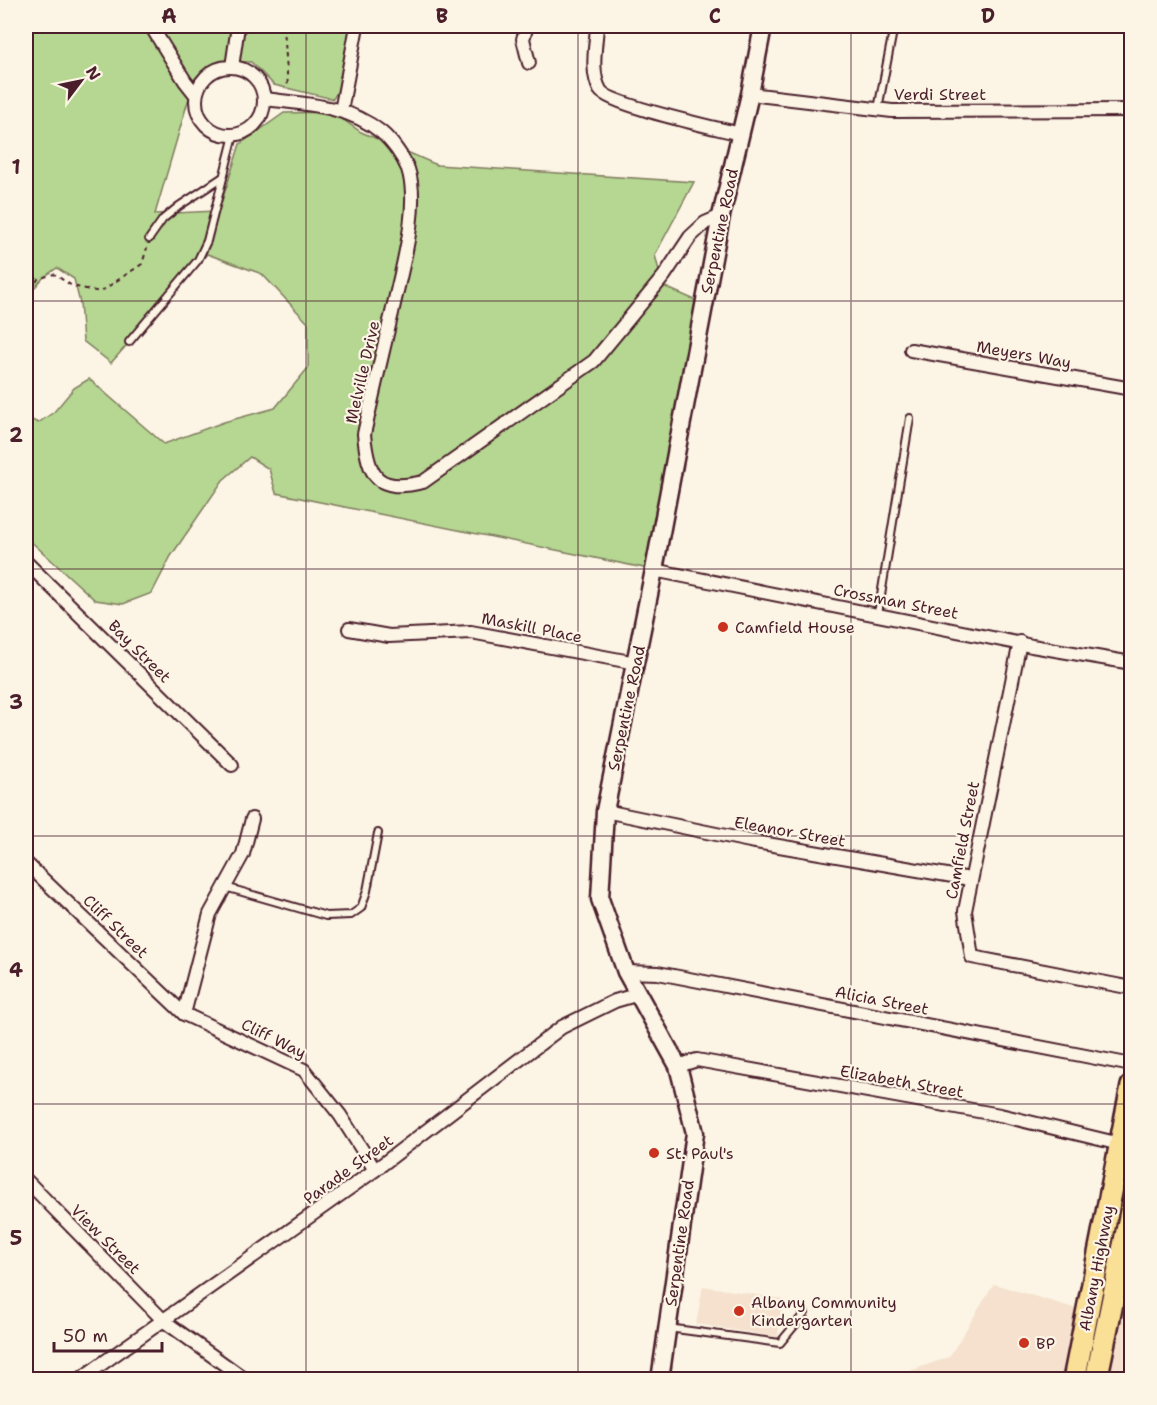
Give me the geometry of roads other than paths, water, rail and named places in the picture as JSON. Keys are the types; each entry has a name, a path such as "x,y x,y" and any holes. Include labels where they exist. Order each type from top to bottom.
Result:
{"highway":[{"name":"Albany Highway","path":"1074,1380 1126,1145 1131,1086"},
{"name":"Albany Highway","path":"1096,1380 1131,1207"}],"street":[{"path":"151,26 196,95"},
{"path":"232,67 238,26"},
{"path":"341,111 357,26"},
{"path":"527,26 523,39 529,63"},
{"path":"597,26 595,70 601,92 613,99 666,116 740,134"},
{"name":"Serpentine Road","path":"660,1380 695,1134 678,1066 626,972 600,899 605,811 636,663 721,216 750,94 763,26"},
{"path":"240,68 254,77 263,91 264,107 258,120 248,130 234,135 225,135 208,128 198,113 196,95 203,80 209,74 216,70 240,68"},
{"name":"Verdi Street","path":"750,94 892,111 1131,110"},
{"name":"Melville Drive","path":"264,99 329,107 341,111 382,133 397,150 408,169 411,216 406,250 364,434 367,459 372,471 382,483 403,487 423,482 594,361 664,276 690,237 705,223 721,216"},
{"name":"Meyers Way","path":"911,350 1131,389"},
{"name":"Bay Street","path":"26,562 232,765"},
{"name":"Crossman Street","path":"654,570 1032,646 1131,663"},
{"name":"Maskill Place","path":"349,629 389,636 471,632 636,663"},
{"name":"Camfield Street","path":"1020,642 965,911 972,957 1131,988"},
{"name":"Eleanor Street","path":"605,811 750,841 970,879"},
{"path":"184,1014 210,914 243,854 252,819"},
{"name":"Cliff Street","path":"26,863 184,1014"},
{"name":"Alicia Street","path":"626,972 658,973 1131,1065"},
{"name":"Parade Street","path":"79,1380 375,1170 562,1027 615,1001 639,994"},
{"name":"Cliff Way","path":"184,1014 304,1070 340,1115 375,1170"},
{"name":"Elizabeth Street","path":"678,1066 697,1060 1000,1115 1126,1145"},
{"name":"View Street","path":"26,1180 164,1321 246,1380"}],"lane":[{"path":"878,109 894,26"},
{"path":"129,342 198,260 207,242 234,135"},
{"path":"149,239 163,219 222,177"},
{"path":"878,614 910,418"},
{"path":"224,887 326,916 351,915 361,908 378,833"},
{"path":"667,1328 780,1343 805,1313"}],"place":[{"name":"Camfield House","path":"723,627"},
{"name":"St. Paul's","path":"654,1153"},
{"name":"Albany Community Kindergarten","path":"739,1311"},
{"name":"BP","path":"1024,1343"}]}
